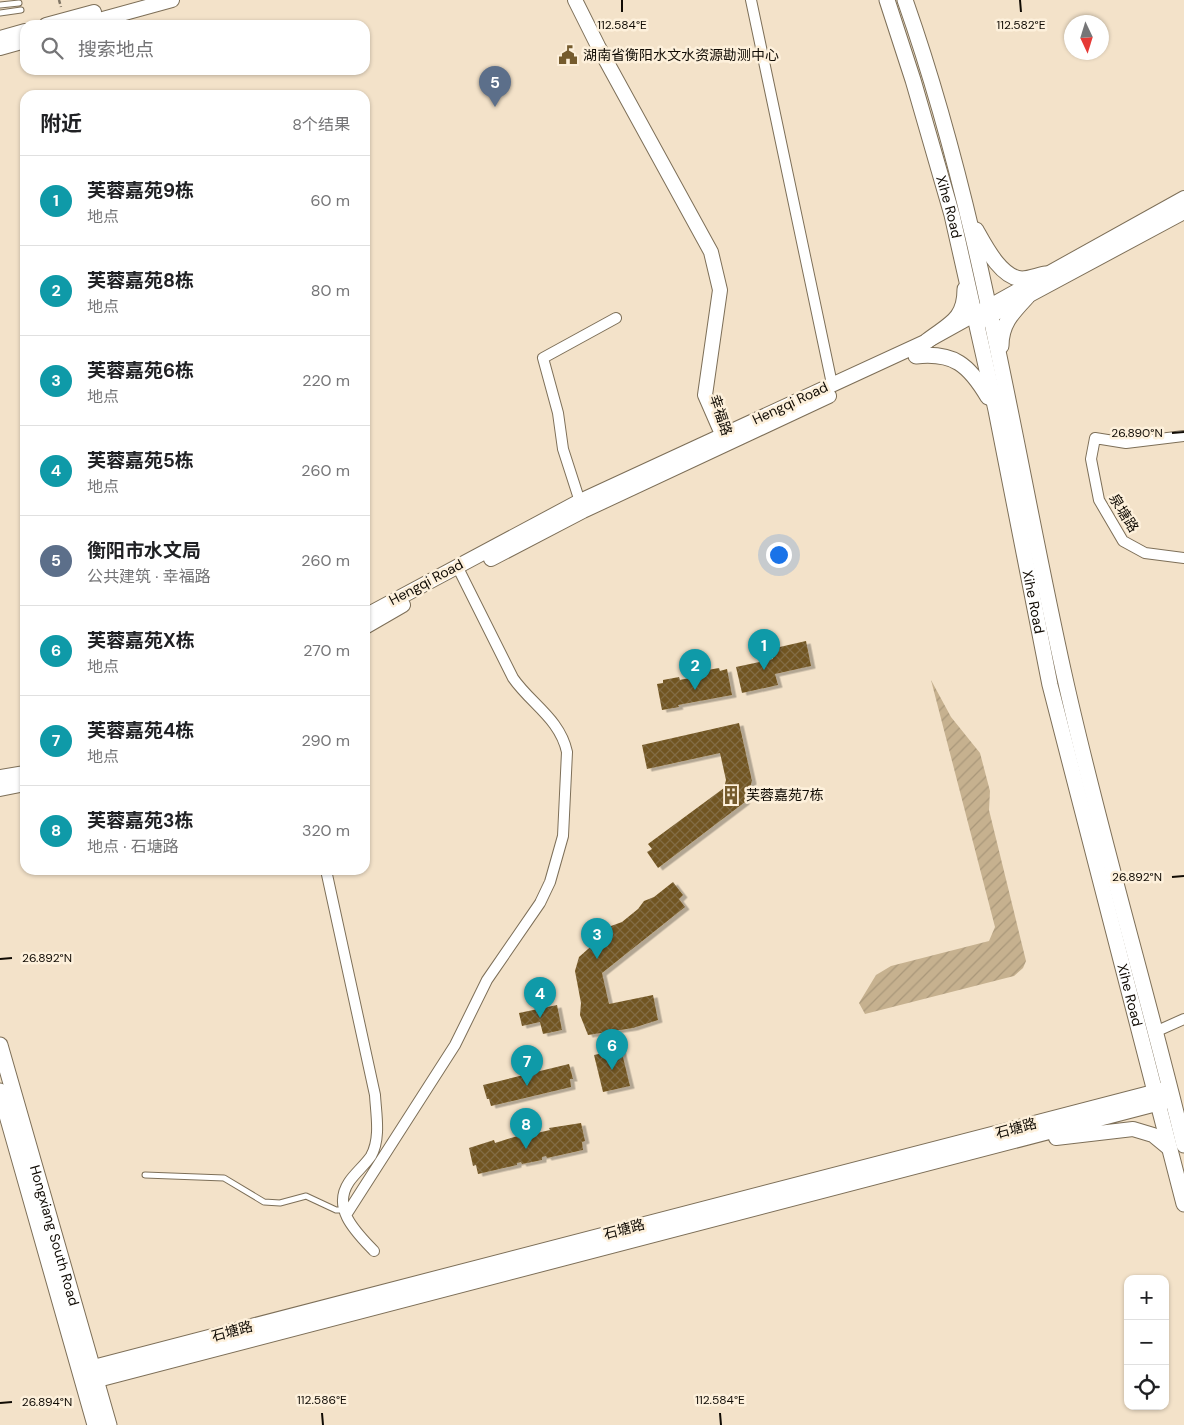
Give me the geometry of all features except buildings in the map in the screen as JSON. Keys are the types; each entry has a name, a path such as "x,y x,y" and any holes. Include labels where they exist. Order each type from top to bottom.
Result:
{"main road":[{"name":"Xihe Road","path":"887,0 936,157 964,270 996,410 1050,685 1164,1096 1177,1147 1184,1204"},
{"name":"Xihe Road","path":"905,0 930,77 966,212 1002,370 1065,676 1155,1032 1164,1096"},
{"path":"966,212 986,247 1011,276 1022,279 1046,274"},
{"path":"926,341 961,314 965,302 964,270"},
{"path":"1002,370 1001,332 1008,317 1027,297"},
{"path":"916,356 936,354 950,358 968,369 979,380 996,410"},
{"name":"Hongxiang South Road","path":"0,1045 88,1375 94,1425"},
{"name":"Hongxiang South Road","path":"0,1092 88,1375 109,1425"}],"street":[{"path":"64,20 136,0"},
{"path":"99,20 172,0"},
{"name":"幸福路","path":"575,0 598,46 711,252 720,290 704,395 727,436"},
{"name":"幸福路","path":"582,0 717,251 727,290 712,393 727,436"},
{"path":"751,0 832,384"},
{"path":"0,38 20,32"},
{"path":"0,48 20,42"},
{"name":"Hengqi Road","path":"727,436 916,356 1046,274 1184,198"},
{"name":"Hengqi Road","path":"989,311 1027,297 1184,212"},
{"path":"581,506 563,449 558,413 543,358 616,318"},
{"name":"Hengqi Road","path":"370,614 459,570 581,506 832,384 976,319"},
{"name":"泉塘路","path":"1184,436 1126,443 1095,438 1091,459 1099,500 1123,541 1145,552 1184,558"},
{"path":"344,1212 455,1045 487,980 540,903 550,882 563,836 567,752 564,739 548,714 521,689 513,678 459,570"},
{"name":"Hengqi Road","path":"370,625 459,570"},
{"path":"0,777 20,774"},
{"path":"0,789 20,785"},
{"path":"327,875 375,1095 377,1123 376,1138 371,1155 348,1183 343,1193 344,1212 351,1228 374,1251"},
{"path":"1155,1032 1184,1019"},
{"name":"石塘路","path":"88,1375 991,1147 1164,1096"},
{"name":"石塘路","path":"88,1375 1164,1096"},
{"path":"991,1147 1133,1129 1153,1135 1177,1147"}],"lane":[{"path":"0,5 9,2 20,3"},
{"path":"9,2 10,12"},
{"path":"0,13 21,10"},
{"path":"146,1175 224,1178 264,1202 280,1203 306,1196 344,1212"}],"path":[{"path":"59,0 62,11"}],"shaded area":[{"path":"931,680 951,717 980,753 990,791 989,810 1026,961 1023,968 1014,976 865,1014 859,1003 876,975 891,966 989,941 995,927"}],"place":[{"name":"湖南省衡阳水文水资源勘测中心","path":"568,55"},
{"name":"衡阳市水文局","path":"495,107"},
{"name":"芙蓉嘉苑9栋","path":"764,670"},
{"name":"芙蓉嘉苑8栋","path":"695,690"},
{"name":"芙蓉嘉苑7栋","path":"731,795"},
{"name":"芙蓉嘉苑6栋","path":"597,959"},
{"name":"芙蓉嘉苑5栋","path":"540,1018"},
{"name":"芙蓉嘉苑X栋","path":"612,1070"},
{"name":"芙蓉嘉苑4栋","path":"527,1086"},
{"name":"芙蓉嘉苑3栋","path":"526,1149"}]}
